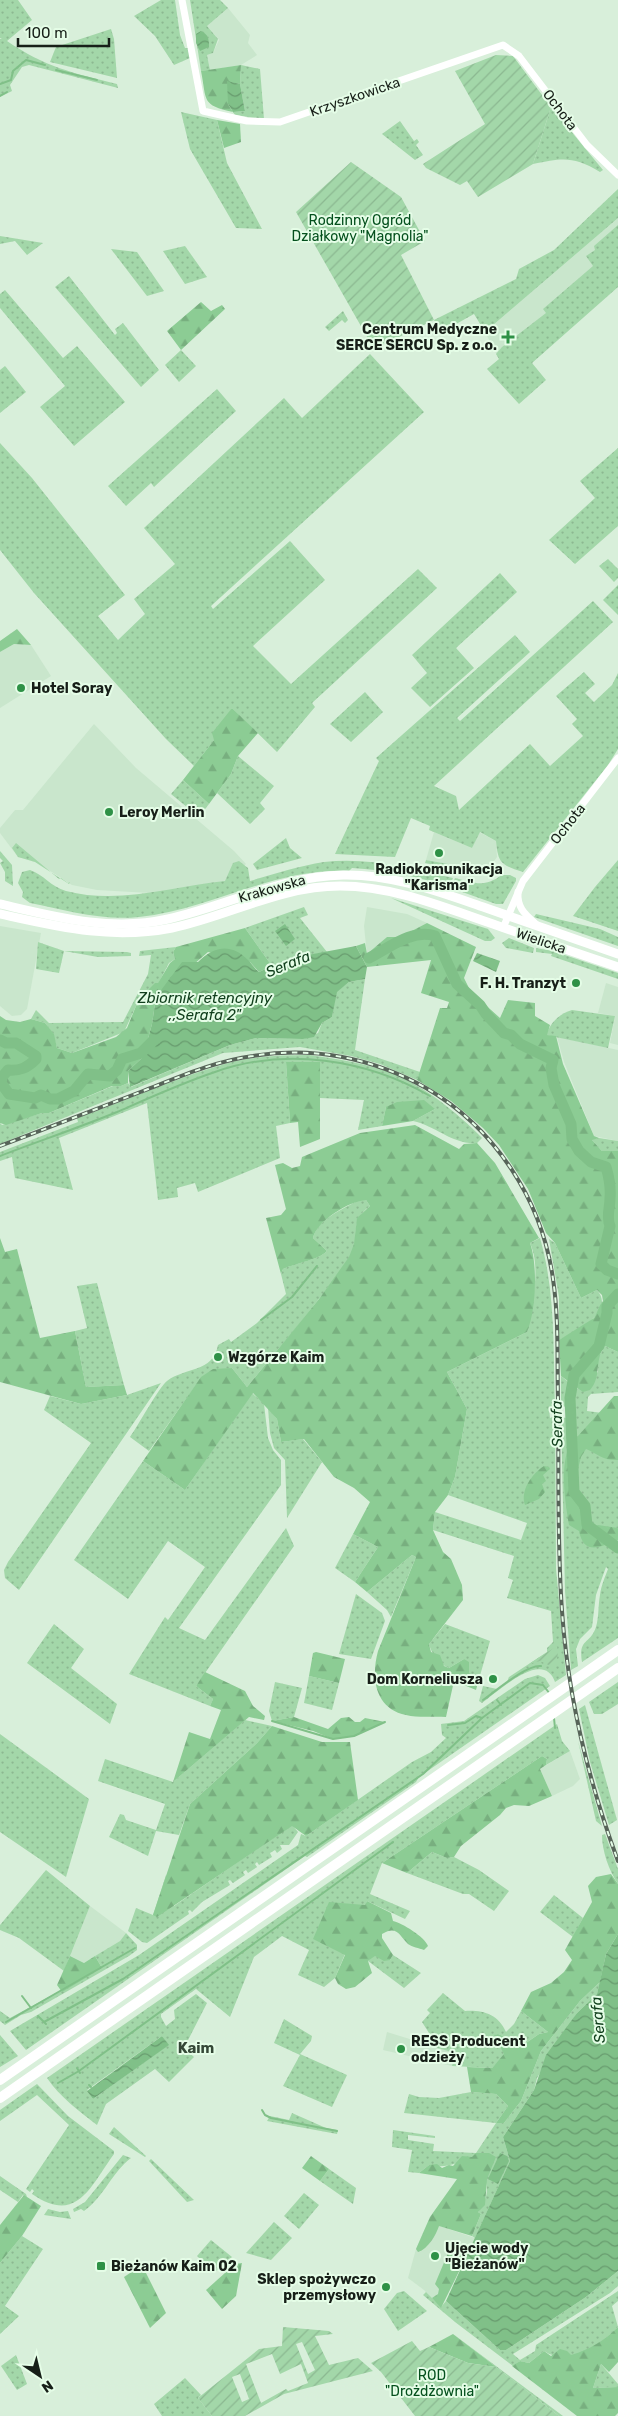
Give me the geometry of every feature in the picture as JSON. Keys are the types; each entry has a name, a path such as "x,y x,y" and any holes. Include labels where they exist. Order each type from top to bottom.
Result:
{"highway":[{"path":"0,2080 546,1702 618,1650"},
{"path":"0,2098 618,1668"}],"main road":[{"name":"Krakowska","path":"0,904 79,922 112,925 140,924 185,915 302,879 356,875 405,882 540,927"},
{"name":"Krakowska","path":"0,914 93,933 144,933 189,924 279,894 340,886 393,892 463,914"},
{"name":"Wielicka","path":"463,914 618,968"},
{"name":"Wielicka","path":"540,927 618,954"}],"street":[{"name":"Krzyszkowicka","path":"182,0 203,111 247,121 280,122 503,46"},
{"name":"Ochota","path":"503,46 520,56 587,145 618,175"},
{"name":"Ochota","path":"503,928 518,889 618,758"},
{"path":"518,889 520,909 540,927"}],"shaded area":[{"path":"228,8 250,35 248,43 257,55 241,65 210,70 207,55 213,53 219,40 207,26"},
{"path":"618,218 618,255 499,359 485,332"},
{"path":"14,644 31,645 51,676 0,708 0,652"},
{"path":"94,724 136,768 234,851 246,864 236,873 236,883 167,894 97,890 72,885 33,860 18,857 0,833 0,828 15,810 23,810"},
{"path":"434,832 472,848 479,832 496,841 497,857 487,871 426,860"},
{"path":"367,907 407,914 427,923 400,937 387,937 367,955 364,926"},
{"path":"0,926 41,933 27,1009 21,1015 12,1016 0,1006"},
{"path":"606,983 618,987 618,1045 610,1043 615,1016 598,1013"},
{"path":"557,1037 618,1050 618,1141 594,1136 564,1062"},
{"path":"570,1751 580,1779 573,1786 552,1796 540,1769"},
{"path":"90,1906 126,1933 120,1941 84,1963 70,1956"},
{"path":"387,2032 455,2053 452,2066 383,2050"},
{"path":"428,2222 475,2238 441,2308 424,2290 408,2278 416,2249"}],"green space":[{"path":"0,0 18,0 32,20 7,41 47,63 117,84 118,88 29,65 22,67 10,85 12,91 0,97 0,39 2,39 0,38"},
{"path":"161,0 175,0 180,35 185,48 188,48 190,58 174,65 155,36 134,16"},
{"path":"190,0 220,0 228,8 207,26 218,39 213,53 207,55 210,70 201,71"},
{"path":"111,29 114,39 117,78 50,62 56,47"},
{"name":"Rodzinny Ogród Działkowy \"Magnolia\"","path":"496,55 513,56 551,107 533,164 478,197 467,181 460,185 426,168 423,164 485,124 455,71"},
{"path":"241,65 260,69 264,119 235,115 233,112 245,111 240,84"},
{"path":"241,65 240,84 228,82 228,104 233,112 210,104 205,95 201,71"},
{"path":"551,107 603,170 600,172 582,163 568,160 552,160 533,164"},
{"path":"181,112 217,120 227,163 262,229 236,228 190,149"},
{"path":"217,120 240,124 241,142 224,148"},
{"path":"400,121 414,141 417,139 419,142 416,145 423,155 415,160 382,134"},
{"name":"Rodzinny Ogród Działkowy \"Magnolia\"","path":"351,162 401,197 425,241 401,255 434,320 374,349 296,212"},
{"path":"618,189 618,218 485,332 474,314 440,333 434,320 516,279 519,269 554,250"},
{"path":"618,225 618,287 532,363 546,380 519,404 487,369 499,359 496,354 502,347 546,313 543,309 593,266 586,256 595,250 594,246"},
{"path":"0,236 43,243 27,255 15,241 0,244"},
{"path":"185,246 207,277 185,284 163,251"},
{"path":"111,249 137,252 164,291 147,296"},
{"path":"69,276 115,335 117,333 115,329 123,323 159,370 141,387 55,287"},
{"path":"5,290 63,358 77,346 125,402 74,446 40,407 65,386 0,308 0,294"},
{"path":"201,302 211,311 222,305 225,309 181,350 167,331"},
{"path":"343,311 348,320 345,323 342,320 329,331 325,327"},
{"path":"181,350 196,366 179,382 165,365"},
{"path":"370,354 424,412 211,606 213,609 290,541 325,580 253,646 291,684 418,569 437,588 312,703 315,707 277,752 232,708 214,740 194,766 166,739 34,593 0,550 0,443 32,478 125,595 98,616 118,640 145,614 134,599 175,564 144,528 284,398 302,418"},
{"path":"5,366 26,392 0,413 0,370"},
{"path":"217,389 236,411 154,487 151,483 126,506 108,486"},
{"path":"618,448 618,526 575,564 549,540 595,498 580,481"},
{"path":"608,559 618,569 618,578 614,582 599,566"},
{"path":"500,573 517,592 456,648 474,668 430,707 411,688 427,673 412,655"},
{"path":"618,585 618,615 603,600"},
{"path":"593,601 613,622 434,786 456,796 459,810 530,744 550,766 583,736 572,724 577,719 556,696 584,672 595,684 585,693 594,702 612,685 618,673 618,749 608,765 523,872 502,863 498,855 496,841 480,832 472,848 429,830 430,826 411,818 395,857 335,854 379,761 376,758 515,635 530,652 457,718 460,721"},
{"path":"17,629 31,645 14,644 0,652 0,641"},
{"path":"365,692 383,712 351,742 330,724"},
{"path":"232,708 258,733 238,756 231,774 209,804 183,780 214,740 212,733"},
{"path":"238,756 274,786 260,803 265,809 250,824 217,793 231,774"},
{"path":"183,780 209,804 199,817 171,794"},
{"path":"286,838 290,848 302,858 257,870 253,864"},
{"path":"16,843 51,873 35,862 18,857 12,848"},
{"path":"0,851 12,865 13,886 5,881 5,872 0,863 3,861 0,858"},
{"path":"426,860 487,871 492,863 498,870 490,876 425,863"},
{"path":"618,860 618,931 573,916 595,887"},
{"path":"239,861 248,868 250,881 305,866 340,861 389,864 453,878 449,887 401,874 352,868 349,871 295,876 166,913 125,918 84,914 30,903 22,897 23,892 18,883 22,872 30,870 39,874 56,887 66,891 86,895 126,895 225,881 233,863"},
{"path":"502,875 510,875 516,878 503,904 496,904 451,888 455,878 474,883 484,883 490,882"},
{"path":"391,898 488,929 495,938 491,941 485,941"},
{"path":"304,907 308,915 300,918 327,952 286,959 272,966 245,928"},
{"path":"536,914 600,929 618,937 618,946 534,917"},
{"path":"427,923 476,947 464,978 471,992 500,1018 508,1000 535,1003 535,1016 550,1025 547,1035 556,1036 563,1064 594,1136 599,1138 592,1140 602,1151 618,1151 618,1352 605,1346 600,1357 594,1385 590,1390 583,1392 561,1376 559,1340 594,1318 603,1301 602,1295 597,1290 581,1298 555,1243 546,1233 528,1189 499,1145 483,1128 451,1101 417,1080 440,1008 447,1008 449,1002 421,993 431,960 367,967 356,946 365,943 367,954 387,937 400,937"},
{"path":"245,928 272,966 259,972 250,962 208,952 156,997 152,1024 143,1057 128,1071 128,1083 121,1086 112,1086 49,1113 42,1113 6,1125 0,1123 0,1016 6,1020 20,1022 31,1019 45,1023 54,1034 57,1048 72,1053 116,1037 127,1028 136,1006 143,1004 151,995 149,989 155,983 158,983 170,963 175,959 173,952 176,947"},
{"path":"509,938 534,948 533,953 506,948 502,943"},
{"path":"38,942 64,951 59,973 36,969"},
{"path":"176,947 173,952 175,959 169,963 158,984 154,985 149,991 151,995 143,1004 136,1006 124,1032 72,1053 57,1048 53,1034 45,1023 31,1019 36,1010 49,1023 123,1022 148,974 151,955 139,956 140,951"},
{"path":"536,948 553,951 618,973 618,979 551,956 552,954 536,952"},
{"path":"64,951 127,952 131,953 131,956 98,957"},
{"path":"365,979 355,1050 420,1072 417,1080 380,1064 351,1056 300,1047 223,1053 0,1144 0,1123 2,1125 42,1113 49,1113 113,1086 121,1086 128,1083 131,1087 230,1045 256,1038 303,1039 318,1033 322,1023 332,1017 336,992 349,982"},
{"path":"572,1010 615,1016 608,1048 546,1035 556,1019"},
{"path":"309,1055 361,1064 404,1078 440,1101 482,1138 477,1143 468,1143 413,1121 435,1109 386,1107 382,1126 358,1130 364,1100 320,1098 320,1062 286,1062 290,1123 276,1126 280,1158 198,1192 195,1183 177,1188 178,1197 158,1200 147,1103 59,1138 73,1190 15,1178 12,1157 0,1161 0,1152 78,1122 77,1118 217,1066 245,1059"},
{"path":"286,1062 320,1062 320,1139 300,1147 298,1122 290,1123"},
{"path":"424,1100 435,1109 413,1121 382,1126 386,1107 397,1102"},
{"path":"415,1125 459,1149 464,1144 477,1143 495,1163 539,1238 530,1243 533,1252 535,1288 527,1332 447,1372 467,1409 455,1477 448,1495 435,1512 433,1530 443,1552 451,1559 462,1585 463,1600 429,1644 431,1652 440,1655 444,1666 449,1668 464,1659 469,1662 469,1673 479,1679 476,1690 454,1681 446,1717 411,1716 395,1711 381,1699 375,1681 378,1651 416,1557 412,1555 367,1592 355,1582 378,1547 353,1534 370,1502 354,1488 334,1477 304,1439 281,1442 277,1419 253,1393 185,1490 143,1461 201,1377 213,1369 232,1368 247,1387 319,1299 349,1257 354,1244 357,1218 370,1206 366,1200 343,1208 321,1225 313,1238 327,1251 313,1259 283,1269 281,1274 266,1218 281,1215 286,1209 275,1165 283,1163 292,1168 300,1166 302,1157 360,1133"},
{"path":"599,1138 618,1141 618,1151 602,1151 591,1139"},
{"path":"359,1200 366,1200 370,1206 359,1219 354,1250 350,1257 313,1307 247,1387 232,1368 201,1378 149,1451 130,1437 167,1381 204,1365 215,1354 218,1345 229,1339 231,1342 257,1323 286,1294 281,1274 283,1269 318,1257 327,1251 313,1238 316,1231 332,1215"},
{"path":"0,1238 5,1252 17,1249 40,1338 75,1331 86,1387 124,1385 127,1395 81,1404 0,1382"},
{"path":"540,1238 549,1280 553,1322 555,1408 549,1407 550,1418 555,1416 556,1569 566,1675 555,1682 549,1673 541,1669 531,1671 509,1683 482,1703 479,1701 483,1686 497,1689 507,1682 509,1677 547,1652 547,1648 553,1642 551,1611 507,1598 513,1580 508,1578 514,1556 433,1530 435,1512 521,1540 527,1523 448,1495 455,1477 467,1409 447,1372 527,1332 535,1276 535,1264 530,1243"},
{"path":"549,1239 555,1243 581,1298 597,1290 601,1298 601,1306 598,1313 591,1320 559,1340 559,1297"},
{"path":"97,1283 124,1385 86,1387 75,1331 87,1328 77,1286"},
{"path":"605,1346 618,1352 618,1392 591,1394 588,1397 587,1411 618,1415 618,1638 582,1662 583,1645 594,1633 596,1627 603,1582 608,1569 606,1567 596,1595 592,1627 580,1639 576,1649 578,1666 571,1670 565,1591 561,1417 566,1418 566,1406 561,1408 561,1376 577,1389 598,1372 598,1358"},
{"path":"161,1383 19,1590 5,1578 4,1570 91,1443 44,1410 50,1396 81,1404 127,1395"},
{"path":"252,1393 264,1404 268,1438 273,1450 281,1460 281,1485 179,1628 205,1640 286,1528 294,1546 196,1686 213,1699 210,1706 129,1674 165,1617 168,1620 205,1567 168,1541 128,1599 74,1560 143,1461 185,1490"},
{"path":"614,1396 618,1396 618,1460 604,1458 586,1449 581,1457 577,1473 583,1523 588,1529 598,1525 618,1528 618,1540 599,1547 589,1547 581,1539 579,1531 569,1525 564,1475 566,1455 569,1446"},
{"path":"268,1408 277,1419 281,1442 303,1439 322,1462 287,1518 285,1460 274,1448 270,1433"},
{"path":"544,1466 550,1469 543,1475 546,1481 542,1484 545,1492 539,1499 525,1505 524,1494 528,1483 535,1473"},
{"path":"353,1534 378,1547 355,1582 335,1568"},
{"path":"412,1555 416,1557 391,1617 387,1610 367,1592"},
{"path":"356,1594 382,1613 385,1621 371,1659 339,1654"},
{"path":"54,1624 84,1649 71,1668 117,1704 110,1724 27,1663"},
{"path":"445,1624 490,1641 479,1679 469,1674 464,1659 449,1668 442,1664 434,1655 429,1644"},
{"path":"557,1646 558,1653 555,1668 540,1661 529,1664"},
{"path":"316,1652 345,1659 339,1683 309,1676 313,1653"},
{"path":"205,1672 245,1691 253,1706 265,1716 264,1720 249,1717 173,1782 189,1732 210,1739 221,1710 210,1706 213,1699 196,1686"},
{"path":"538,1675 545,1678 550,1686 419,1777 416,1782 307,1857 305,1856 26,2050 10,2031 139,1955 298,1845 301,1834 306,1836 412,1762 431,1752 446,1738 442,1735 441,1724 464,1721 525,1679"},
{"path":"309,1676 339,1683 332,1710 304,1703"},
{"path":"275,1682 302,1688 294,1717 272,1721 269,1711"},
{"path":"618,1682 618,1704 602,1714 594,1714 589,1702"},
{"path":"585,1705 617,1820 609,1825 590,1762 579,1709"},
{"path":"294,1717 328,1729 341,1718 349,1717 355,1722 360,1722 365,1718 385,1722 354,1736 333,1739 313,1731 272,1721"},
{"path":"245,1720 272,1726 257,1743 190,1804 179,1835 156,1831 148,1856 109,1837 120,1814 124,1815 126,1820 156,1830 165,1804 98,1781 105,1759 173,1782"},
{"path":"557,1724 562,1741 570,1751 546,1765 547,1759 542,1756 382,1863 370,1894 410,1911 405,1919 367,1901 335,1978 324,1987 298,1975 309,1950 282,1936 254,1957 230,2017 196,1989 161,2014 166,2026 175,2019 174,2010 196,1994 207,2003 184,2048 194,2057 169,2082 155,2069 106,2104 97,2125 64,2098 47,2078","holes":["162,2036 168,2045 93,2099 87,2090"]},
{"path":"272,1726 322,1742 350,1742 358,1800 306,1836 292,1826 157,1917 153,1915 190,1804 257,1743"},
{"path":"0,1734 89,1799 66,1877 0,1832"},
{"path":"578,1741 602,1826 596,1821"},
{"path":"542,1756 547,1759 546,1765 540,1769 552,1796 529,1806 514,1805 506,1808 461,1846 454,1857 447,1858 432,1852 407,1873 382,1863"},
{"path":"292,1825 298,1832 289,1845 280,1845 282,1849 277,1853 275,1850 270,1853 272,1857 259,1865 257,1862 255,1864 257,1867 248,1873 246,1870 243,1872 245,1875 233,1883 230,1880 228,1881 230,1885 202,1902 192,1912 188,1911 189,1914 147,1943 142,1942 128,1931 136,1908 153,1915 166,1875 174,1906"},
{"path":"605,1834 618,1869 618,1884 605,1854 602,1835"},
{"path":"432,1852 447,1858 454,1857 479,1870 509,1891 494,1911 469,1894 463,1894 407,1873"},
{"path":"46,1870 90,1906 64,1971 19,1938 0,1930 0,1925"},
{"path":"611,1874 618,1884 618,1934 606,1954 600,1982 580,2001 541,2051 521,2101 504,2123 496,2123 508,2106 496,2094 471,2092 467,2067 492,2068 504,2054 494,2035 498,2034 508,2038 522,2037 526,2043 539,2034 548,2032 521,2011 531,1992 551,1983 564,1972 572,1960 565,1950 592,1902 588,1886 596,1877"},
{"path":"554,1895 583,1918 573,1937 540,1912"},
{"path":"367,1901 391,1913 393,1921 413,1931 428,1946 424,1950 411,1946 397,1932 387,1931 382,1934 382,1938 393,1955 390,1960 384,1961 375,1956 368,1961 372,1973 355,1987 346,1989 338,1984 335,1978 345,1955 313,1939 329,1902 365,1905"},
{"path":"126,1933 137,1945 137,1950 129,1956 31,2012 21,2015 5,2025 0,2021 0,2011 10,2018 102,1968 95,1956 120,1941"},
{"path":"375,1955 390,1960 393,1955 421,1973 404,1988 368,1961"},
{"path":"70,1956 84,1963 95,1956 102,1968 62,1992 57,1985"},
{"path":"600,1982 597,1994 577,2013 537,2078 534,2090 503,2137 510,2161 475,2238 472,2236 481,2214 478,2212 486,2197 487,2190 485,2178 473,2157 446,2166 429,2165 419,2173 408,2172 412,2150 392,2147 393,2130 435,2136 435,2138 408,2135 408,2140 434,2144 433,2151 476,2153 496,2123 504,2123 521,2101 541,2051 580,2001"},
{"path":"443,1993 465,2011 484,2012 494,2017 506,2032 514,2024 521,2011 548,2032 539,2034 526,2043 522,2037 508,2038 498,2034 495,2035 505,2054 492,2068 452,2066 455,2053 417,2042 429,2037 429,2033 422,2022 430,2013 427,2010"},
{"path":"284,2019 312,2036 311,2041 300,2054 347,2075 332,2107 283,2086 300,2055 274,2043"},
{"path":"0,2035 18,2056 0,2067"},
{"path":"37,2084 68,2116 114,2151 114,2154 89,2189 81,2198 71,2204 47,2203 32,2194 34,2191 32,2189 30,2192 26,2189 69,2125 37,2095 0,2121 0,2110"},
{"path":"471,2092 496,2094 508,2106 496,2123 404,2113 409,2094 419,2097 439,2098"},
{"path":"292,2113 326,2128 338,2130 337,2134 267,2121 270,2116 289,2120"},
{"path":"114,2127 146,2156 109,2134"},
{"path":"476,2153 489,2153 496,2157 487,2179 485,2205 478,2212 481,2214 472,2236 439,2226 428,2245 418,2252 416,2249 430,2217 457,2179 419,2173 429,2165 437,2164 442,2168 449,2165 453,2166 462,2156 472,2157"},
{"path":"123,2155 131,2158 118,2170 97,2199 84,2211 81,2209 74,2212 73,2209 85,2202"},
{"path":"311,2156 329,2169 320,2181 302,2168"},
{"path":"151,2159 194,2200 187,2202 149,2161"},
{"path":"329,2169 356,2188 353,2204 320,2181"},
{"path":"0,2176 26,2194 27,2197 23,2195 18,2202 0,2190"},
{"path":"304,2193 319,2205 299,2229 284,2216"},
{"path":"24,2195 41,2206 22,2236 0,2263 0,2225"},
{"path":"48,2209 60,2212 68,2211 71,2219 44,2215"},
{"path":"274,2222 292,2238 271,2260 246,2253"},
{"path":"22,2236 43,2249 5,2306 19,2316 0,2334 0,2263"},
{"path":"211,2240 232,2257 215,2272 197,2256"},
{"path":"453,2241 465,2245 469,2251 441,2308 432,2298 438,2294 439,2289 435,2284"},
{"path":"242,2263 236,2296 222,2309 206,2290 235,2264"},
{"path":"142,2265 166,2313 150,2328 124,2277"},
{"path":"618,2271 618,2286 610,2293 513,2354 520,2360 535,2351 536,2345 618,2291 618,2301 612,2306 618,2327 611,2334 584,2352 564,2357 554,2356 544,2351 529,2363 520,2361 513,2366 423,2295 426,2292 441,2307 446,2301 500,2350 506,2350 586,2297"},
{"path":"404,2291 427,2311 398,2331 384,2309 397,2293"},
{"path":"283,2327 329,2331 333,2334 315,2336 329,2365 358,2358 373,2371 284,2394 245,2416 212,2416 198,2398 259,2349 282,2346","holes":["302,2342 315,2370 308,2374 296,2344","272,2354 280,2374 301,2364 308,2383 288,2391 286,2389 261,2403 246,2364","240,2374 249,2399 242,2402 232,2377"]},
{"path":"618,2327 618,2362 609,2372 601,2364 593,2388 618,2387 618,2413 615,2416 577,2416 512,2366 520,2361 529,2363 544,2351 551,2356 560,2349 567,2351 571,2355 578,2353 596,2344"},
{"path":"453,2334 563,2416 559,2416"},
{"path":"453,2334 496,2367 468,2363 429,2347"},
{"name":"ROD \"Drożdżownia\"","path":"412,2341 420,2351 429,2347 468,2363 496,2367 559,2416 415,2416 381,2372 371,2363"},
{"path":"16,2355 27,2384 17,2390 1,2366"},
{"path":"601,2364 618,2384 618,2387 593,2388"},
{"path":"185,2378 201,2395 198,2398 212,2416 162,2416 154,2404"}],"water":[{"path":"201,31 208,37 209,47 200,51 196,43 196,34"},
{"path":"227,81 240,84 245,111 233,112 228,104"},
{"path":"285,924 295,939 286,946 275,931"},
{"name":"Zbiornik retencyjny ,,Serafa 2\"","path":"356,946 367,967 365,979 349,982 337,992 332,1017 322,1023 314,1037 303,1039 256,1038 230,1045 130,1087 128,1071 143,1057 152,1024 156,997 182,962 198,962 216,950 229,949 242,955 259,972 286,959"},
{"path":"477,953 500,961 496,972 473,961"},
{"path":"618,1934 618,2271 586,2297 506,2350 500,2350 446,2301 510,2161 503,2137 534,2090 546,2055 577,2013 597,1994 606,1954"},
{"path":"162,2036 169,2045 93,2099 87,2091"},
{"path":"500,2153 507,2156 509,2161 498,2184 488,2179"}],"waterway":[{"path":"0,84 11,80 13,71 26,60 45,65"},
{"path":"56,70 97,80"},
{"path":"0,96 7,92"},
{"name":"Serafa","path":"369,958 409,937 427,934 435,936 457,984 480,1005 504,1033 511,1035 520,1044 553,1060 551,1068 554,1085 571,1124 572,1139 579,1151 591,1162 606,1167 610,1186 608,1216 610,1226 601,1264 607,1270 618,1274"},
{"name":"Serafa","path":"0,1040 6,1043 16,1043 36,1056 36,1059 30,1065 16,1070 8,1070 2,1077 1,1083 9,1094 35,1098 41,1095 50,1099 58,1099 74,1091 88,1074 110,1076 117,1070 122,1059 141,1053 154,1040"},
{"path":"0,1156 102,1118 203,1076 242,1064 269,1060 325,1061 352,1066 379,1073 405,1083 430,1096"},
{"path":"261,1320 292,1297 317,1266"},
{"name":"Serafa","path":"618,1294 607,1306 599,1346 574,1375 570,1398 574,1492 585,1506 587,1525 618,1548"},
{"path":"483,1700 528,1669 541,1666"},
{"path":"44,2022 123,1979 423,1774 482,1718 530,1683 543,1685 550,1694"},
{"path":"497,1700 501,1705"},
{"path":"448,1725 465,1723 476,1716 482,1718"},
{"path":"554,1718 555,1728"},
{"path":"272,1721 333,1739 354,1736 385,1722"},
{"path":"58,2083 79,2071 393,1842"},
{"path":"6,2022 135,1948"},
{"path":"22,1996 31,2008"},
{"path":"38,2016 46,2024"},
{"path":"77,2068 80,2073"},
{"path":"262,2110 265,2115 271,2118 337,2131"}],"railway":[{"path":"0,1146 184,1075 239,1058 275,1053 320,1054 342,1057 385,1069 426,1088 451,1104 494,1145 526,1194 538,1221 553,1279 557,1340 559,1558 565,1643 574,1707 581,1738 597,1800 618,1861"}],"place":[{"name":"Centrum Medyczne SERCE SERCU Sp. z o.o.","path":"508,337"},
{"name":"Hotel Soray","path":"21,688"},
{"name":"Leroy Merlin","path":"109,812"},
{"name":"Radiokomunikacja \"Karisma\"","path":"439,853"},
{"name":"F. H. Tranzyt","path":"576,983"},
{"name":"Wzgórze Kaim","path":"218,1357"},
{"name":"Dom Korneliusza","path":"493,1679"},
{"name":"RESS Producent odzieży","path":"401,2049"},
{"name":"Ujęcie wody \"Bieżanów\"","path":"435,2256"},
{"name":"Bieżanów Kaim 02","path":"101,2266"},
{"name":"Sklep spożywczo przemysłowy","path":"386,2287"}],"district":[{"name":"Kaim","path":"196,2048"}]}
